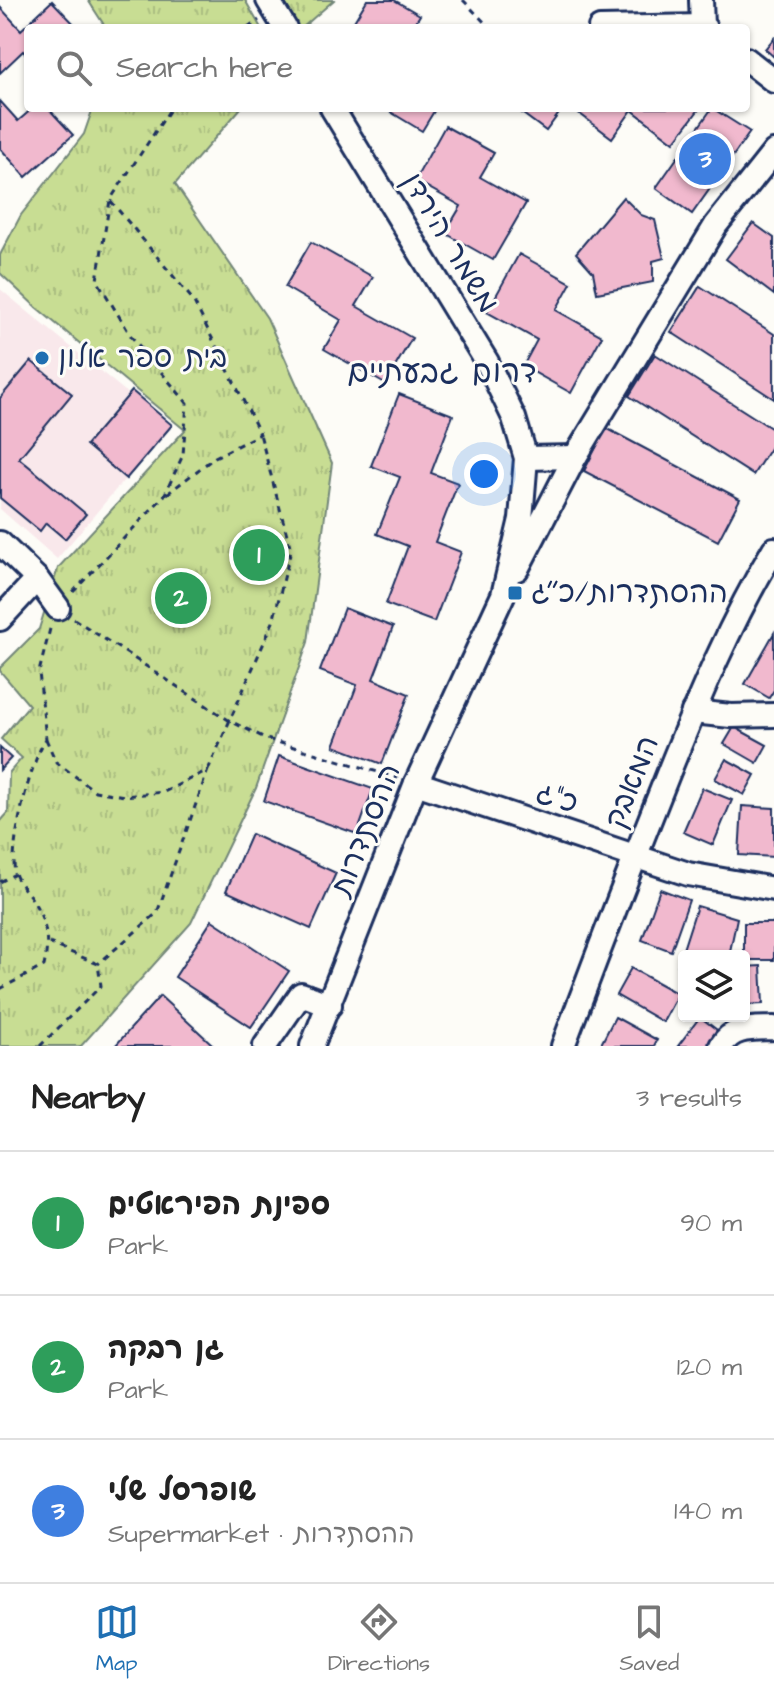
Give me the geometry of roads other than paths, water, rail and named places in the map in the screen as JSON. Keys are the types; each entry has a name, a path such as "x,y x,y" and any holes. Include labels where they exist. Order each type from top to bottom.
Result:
{"street":[{"path":"268,0 283,24"},
{"path":"701,0 704,24"},
{"path":"750,62 774,81"},
{"name":"משמר הירדן","path":"334,112 487,362 514,418 526,458"},
{"name":"ההסתדרות","path":"312,1046 416,783 503,595 575,457 716,225 774,152"},
{"path":"526,458 575,457"},
{"name":"ההסתדרות","path":"503,595 521,519 526,458"},
{"path":"524,481 562,482"},
{"path":"0,543 37,579 58,608"},
{"name":"המאבק","path":"563,1046 693,712 720,651 774,549"},
{"path":"0,619 37,579"},
{"path":"693,712 731,716 774,715"},
{"name":"כ\"ג","path":"416,783 688,874 774,889"},
{"path":"265,1046 301,994 330,1005"},
{"path":"721,1046 728,1035 745,1029 774,1028"}],"place":[{"name":"שופרסל שלי","path":"705,159"},
{"name":"בית ספר אלון","path":"42,358"},
{"name":"ספינת הפיראטים","path":"259,555"},
{"name":"ההסתדרות/כ״ג","path":"515,593"},
{"name":"גן רבקה","path":"181,598"}],"district":[{"name":"דרום גבעתיים","path":"442,372"}]}
